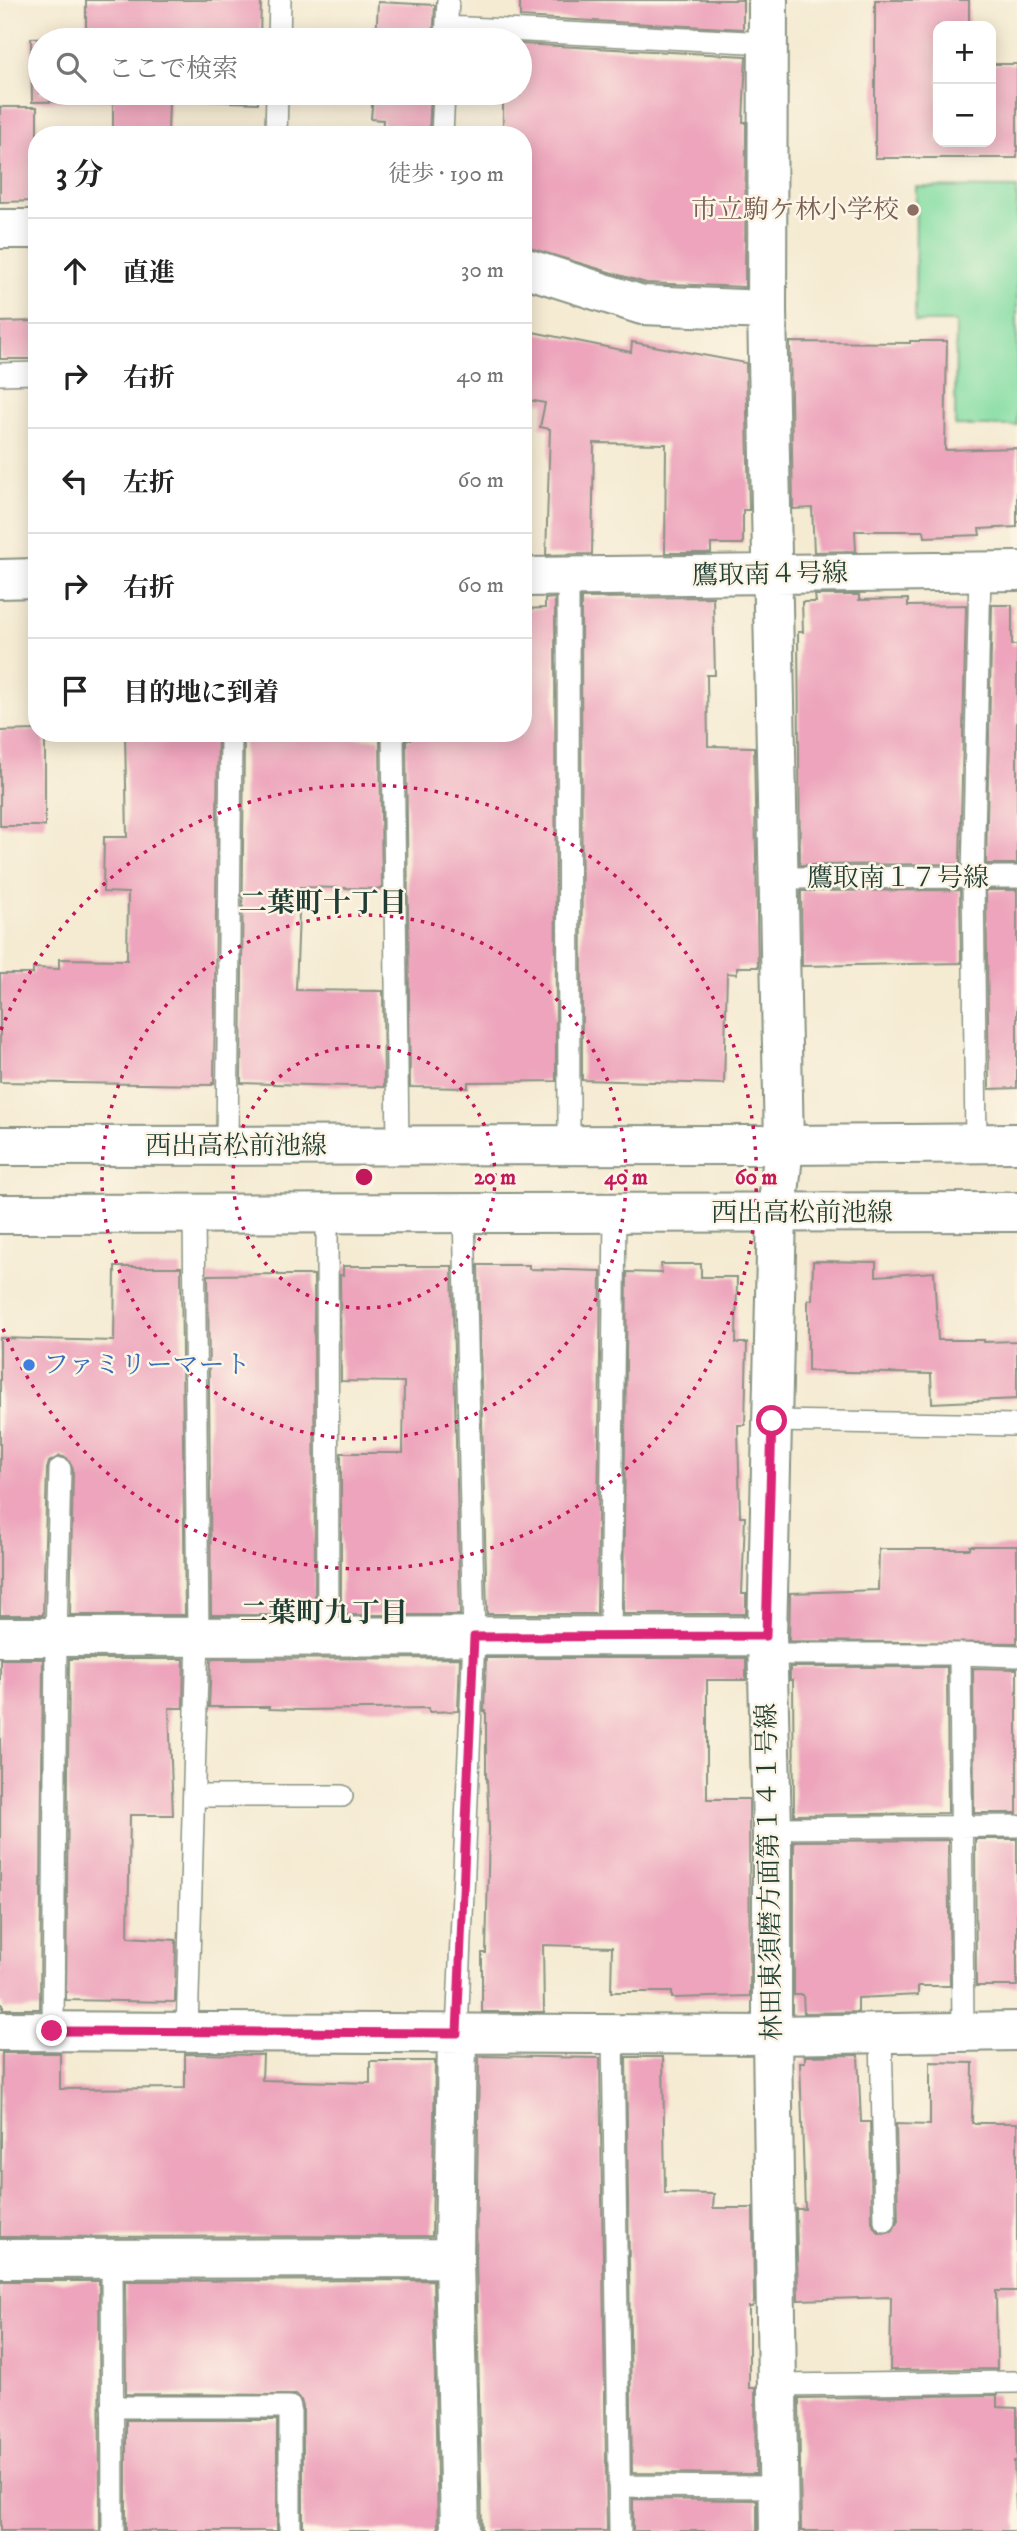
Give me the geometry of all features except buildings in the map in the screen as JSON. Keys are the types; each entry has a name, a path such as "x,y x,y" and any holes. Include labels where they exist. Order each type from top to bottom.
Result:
{"street":[{"name":"林田東須磨方面第１４１号線","path":"768,0 767,310 784,1146 777,1213 767,1645 772,1828 779,2531"},
{"path":"0,229 28,229"},
{"path":"532,270 642,305 767,310"},
{"name":"鷹取南４号線","path":"532,577 999,572"},
{"path":"0,579 28,578"},
{"name":"西出高松前池線","path":"0,1146 784,1146 1017,1143"},
{"name":"西出高松前池線","path":"0,1214 1017,1212"},
{"path":"0,1637 610,1637 767,1645"},
{"path":"0,2031 772,2035 1017,2032"},
{"path":"457,2033 454,2258 460,2531"},
{"path":"0,2259 454,2258"}],"lane":[{"path":"279,28 280,0"},
{"path":"447,28 448,0"},
{"path":"532,36 768,43"},
{"path":"276,126 277,105"},
{"path":"442,126 443,105"},
{"path":"0,374 28,373"},
{"path":"976,1143 973,877 999,572"},
{"path":"568,576 569,1145"},
{"path":"227,1146 231,742"},
{"path":"393,742 398,1146"},
{"name":"鷹取南１７号線","path":"779,878 1017,877"},
{"path":"327,1213 328,1637"},
{"path":"457,2033 474,1637 464,1213"},
{"path":"610,1637 615,1213"},
{"path":"187,2032 198,1637 194,1214"},
{"path":"772,1421 1017,1425"},
{"path":"52,2031 60,1469"},
{"path":"767,1645 1017,1656"},
{"path":"960,1654 963,2032"},
{"path":"194,1796 342,1797"},
{"path":"772,1828 1017,1826"},
{"path":"881,2033 885,2221"},
{"path":"613,2034 620,2531"},
{"path":"112,2258 113,2531"},
{"path":"777,2385 1017,2382"},
{"path":"112,2407 290,2407 290,2531"},
{"path":"619,2486 779,2487"}],"green space":[{"path":"916,187 1017,188 1017,426 955,426 956,322 915,322"}],"place":[{"name":"市立駒ケ林小学校","path":"913,210"},
{"name":"ファミリーマート","path":"29,1365"}],"district":[{"name":"二葉町十丁目","path":"323,903"},
{"name":"二葉町九丁目","path":"324,1613"}],"route":[{"path":"52,2031 457,2033 474,1637 766,1636 772,1421"}]}
